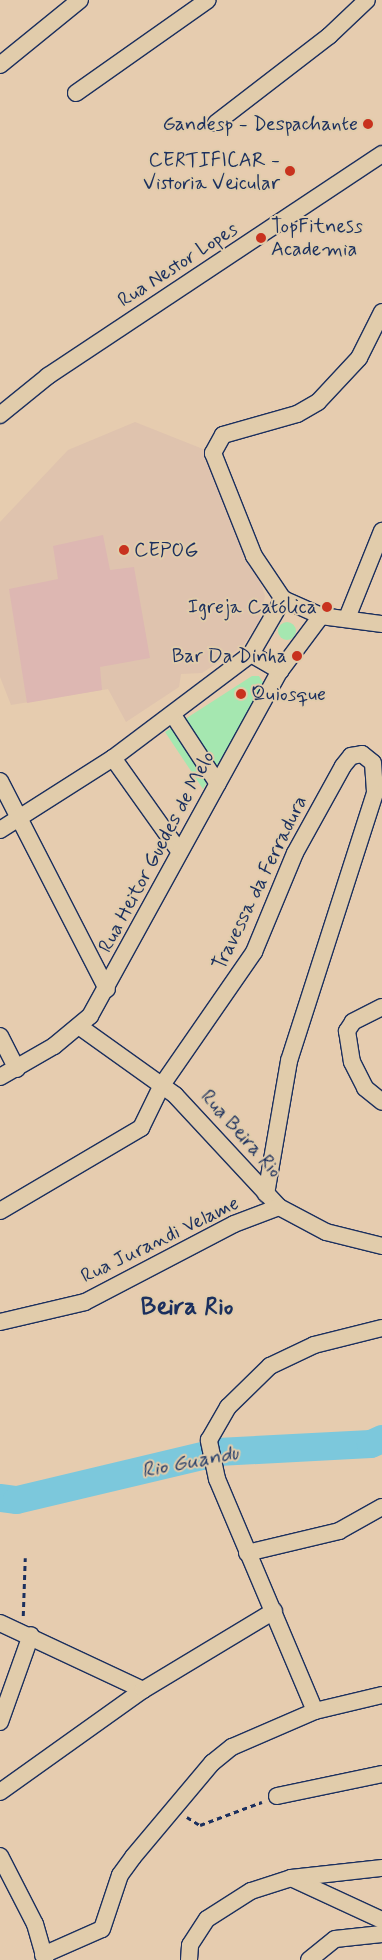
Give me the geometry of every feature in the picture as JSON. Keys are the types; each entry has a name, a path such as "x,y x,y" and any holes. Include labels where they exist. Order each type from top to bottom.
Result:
{"street":[{"path":"0,65 80,0"},
{"path":"76,93 208,0"},
{"path":"216,123 321,42 367,0"},
{"name":"Rua Nestor Lopes","path":"0,415 48,376 382,154"},
{"path":"382,312 359,358 318,402 297,414 224,435 214,447 254,556 283,598 321,616 382,624"},
{"path":"347,618 382,531"},
{"path":"0,830 20,820 113,758 173,715 251,654 283,598"},
{"name":"Rua Heitor Guedes de Melo","path":"0,1077 17,1069 80,1027 107,989 179,851 280,671 321,616"},
{"path":"251,654 280,671"},
{"path":"173,715 218,784"},
{"name":"Travessa da Ferradura","path":"0,1211 124,1142 148,1118 162,1085 254,952 295,853 343,766 351,756 362,754 373,762 375,793 289,1061 266,1194"},
{"path":"113,758 179,851"},
{"path":"0,782 107,989"},
{"path":"382,1007 354,1022 347,1031 352,1062 365,1088 382,1102"},
{"name":"Rua Beira Rio","path":"80,1027 162,1085 197,1116 279,1207 326,1232 382,1246"},
{"path":"0,1036 17,1069"},
{"name":"Rua Jurandi Velame","path":"0,1322 85,1302 234,1224 279,1207"},
{"path":"315,1711 218,1479 210,1440 228,1407 270,1366 314,1345 382,1328"},
{"path":"248,1553 339,1531 382,1507"},
{"path":"0,1792 144,1690 274,1611"},
{"path":"0,1624 27,1634 144,1690"},
{"path":"0,1722 27,1634"},
{"path":"0,1856 36,1924 44,1957 102,1929 120,1875 176,1806 232,1747 315,1711 382,1695"},
{"path":"277,1796 382,1774"},
{"path":"189,1960 190,1945 208,1919 251,1891 291,1878 382,1868"},
{"path":"291,1878 382,1920"},
{"path":"308,1960 335,1940 382,1934"}],"path":[{"path":"25,1558 21,1578 27,1634"},
{"path":"176,1806 191,1822 200,1824 277,1796"}],"shaded area":[{"name":"CEPOG","path":"135,422 203,449 265,596 259,622 242,647 202,673 181,674 179,687 126,722 108,689 11,705 0,677 0,522 68,450"}],"green space":[{"path":"287,622 293,625 296,631 293,637 287,640 281,637 278,631 281,625"},
{"path":"252,676 259,676 264,684 203,789 165,732"}],"building":[{"path":"103,535 110,570 134,567 150,658 100,667 102,690 27,703 9,589 58,579 53,546"}],"waterway":[{"name":"Rio Guandu","path":"0,1498 17,1500 218,1452 371,1444 382,1439"}],"place":[{"name":"Gandesp - Despachante","path":"368,124"},
{"name":"CERTIFICAR - Vistoria Veicular","path":"290,171"},
{"name":"TopFitness Academia","path":"261,238"},
{"name":"CEPOG","path":"124,550"},
{"name":"Igreja Católica","path":"327,607"},
{"name":"Bar Da Dinha","path":"297,656"},
{"name":"Quiosque","path":"241,694"}],"district":[{"name":"Beira Rio","path":"187,1308"}]}
